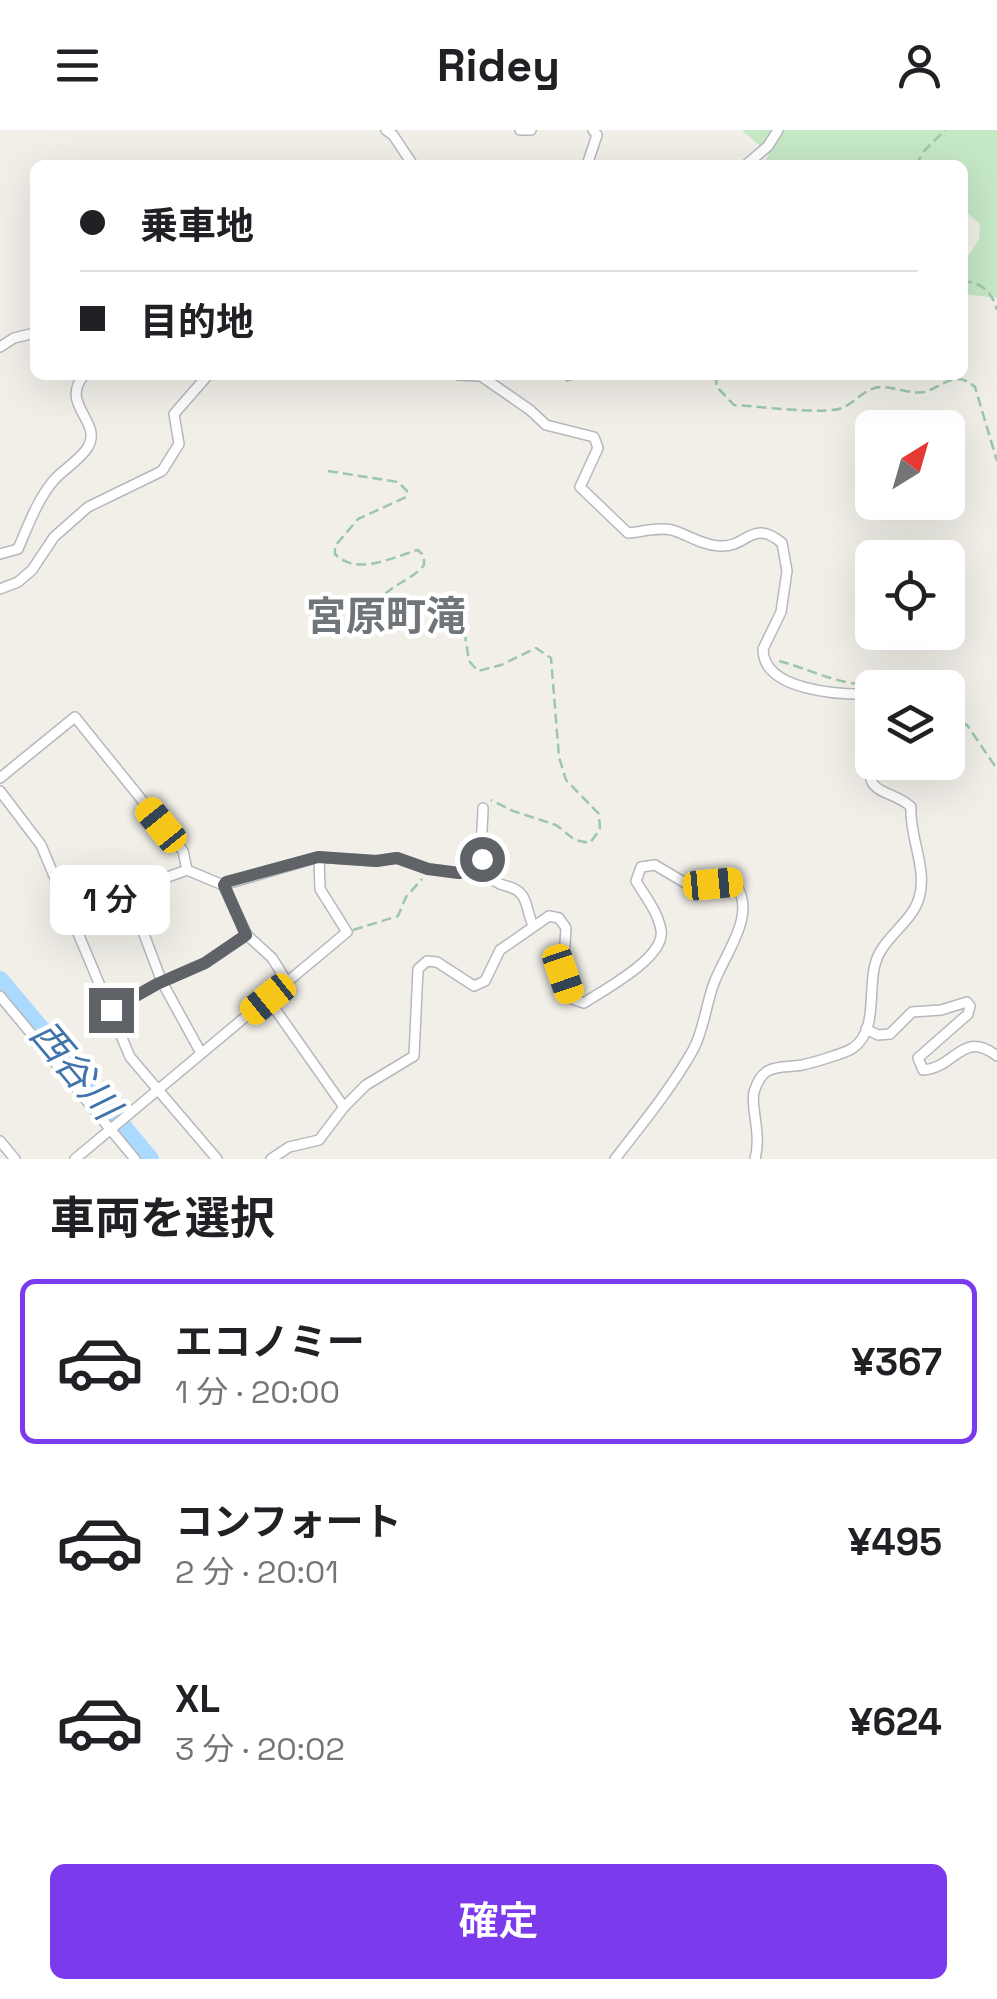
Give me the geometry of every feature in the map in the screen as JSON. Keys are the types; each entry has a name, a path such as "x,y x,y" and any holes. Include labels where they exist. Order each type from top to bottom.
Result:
{"street":[{"path":"386,130 410,160"},
{"path":"520,130 531,130"},
{"path":"590,160 597,135 593,130"},
{"path":"752,160 778,130"},
{"path":"0,348 14,338 30,334"},
{"path":"0,554 18,550 42,496 88,447 90,428 75,395 80,380"},
{"path":"0,589 18,582 32,570 54,537 88,507 162,471 179,444 174,414 204,380"},
{"path":"488,380 546,425 594,437 598,448 580,487 628,533 671,529 700,543 724,547 759,532 769,532 782,543 786,572 780,612 763,658 769,671 784,682 855,692"},
{"path":"0,778 75,717 183,852 187,870"},
{"path":"755,1159 760,1142 752,1095 764,1074 776,1066 803,1065 854,1048 866,1030 876,960 920,896 921,875 910,826 911,807 900,797 881,793 872,780"},
{"path":"0,790 42,845 130,1057 218,1159"},
{"path":"483,808 482,859 487,872 496,882 514,888 522,896 533,926"},
{"path":"70,916 187,870 224,885 318,857 376,861 397,858 428,869 459,873 482,859"},
{"path":"74,1159 347,932 320,889 318,857"},
{"path":"271,1159 289,1148 319,1140 344,1106 366,1085 414,1056 418,969 427,962 437,962 474,986 485,981 500,950 549,916 559,918 566,928 563,974 572,998 584,1003 646,960 660,943 662,933 657,917 636,880 641,867 655,865 687,884 734,882 742,892 743,904 735,944 715,979 695,1047 615,1159"},
{"path":"224,885 246,935 272,958 287,982"},
{"path":"128,892 162,982 200,1054"},
{"path":"111,1010 205,963 246,935"},
{"path":"0,996 135,1159"},
{"path":"268,999 344,1106"},
{"path":"866,1030 890,1034 912,1012 941,1010 966,1002 970,1006 968,1014 918,1058 919,1065 923,1070 934,1069 970,1046 983,1045 997,1056"},
{"path":"0,1140 16,1159"}],"path":[{"path":"919,160 930,142 945,130"},
{"path":"968,281 987,290 997,310"},
{"path":"717,380 716,386 734,405 828,410 843,408 864,391 881,387 926,392 948,380"},
{"path":"967,380 976,387 997,462"},
{"path":"328,471 398,482 407,492 399,500 358,519 335,546 335,554 345,564 361,566 418,550 424,556 418,573 382,593 376,607 382,617 390,621 450,596 460,604 469,661 478,671 502,665 536,648 551,658 559,757 566,780 599,814 600,829 590,843 574,840 556,824 513,811 499,802 490,800 483,808"},
{"path":"763,658 855,681"},
{"path":"965,724 997,769"},
{"path":"347,932 398,916 406,897 428,869"}],"green space":[{"path":"742,130 997,130 997,298 968,295 968,256 979,239 980,224 968,213 968,160 766,160 769,154"}],"waterway":[{"name":"西谷川","path":"0,980 150,1159"}],"district":[{"name":"宮原町滝","path":"386,616"}],"route":[{"path":"111,1010 205,963 246,935 226,882 318,857 376,861 397,858 428,869 459,873 482,859"}]}
